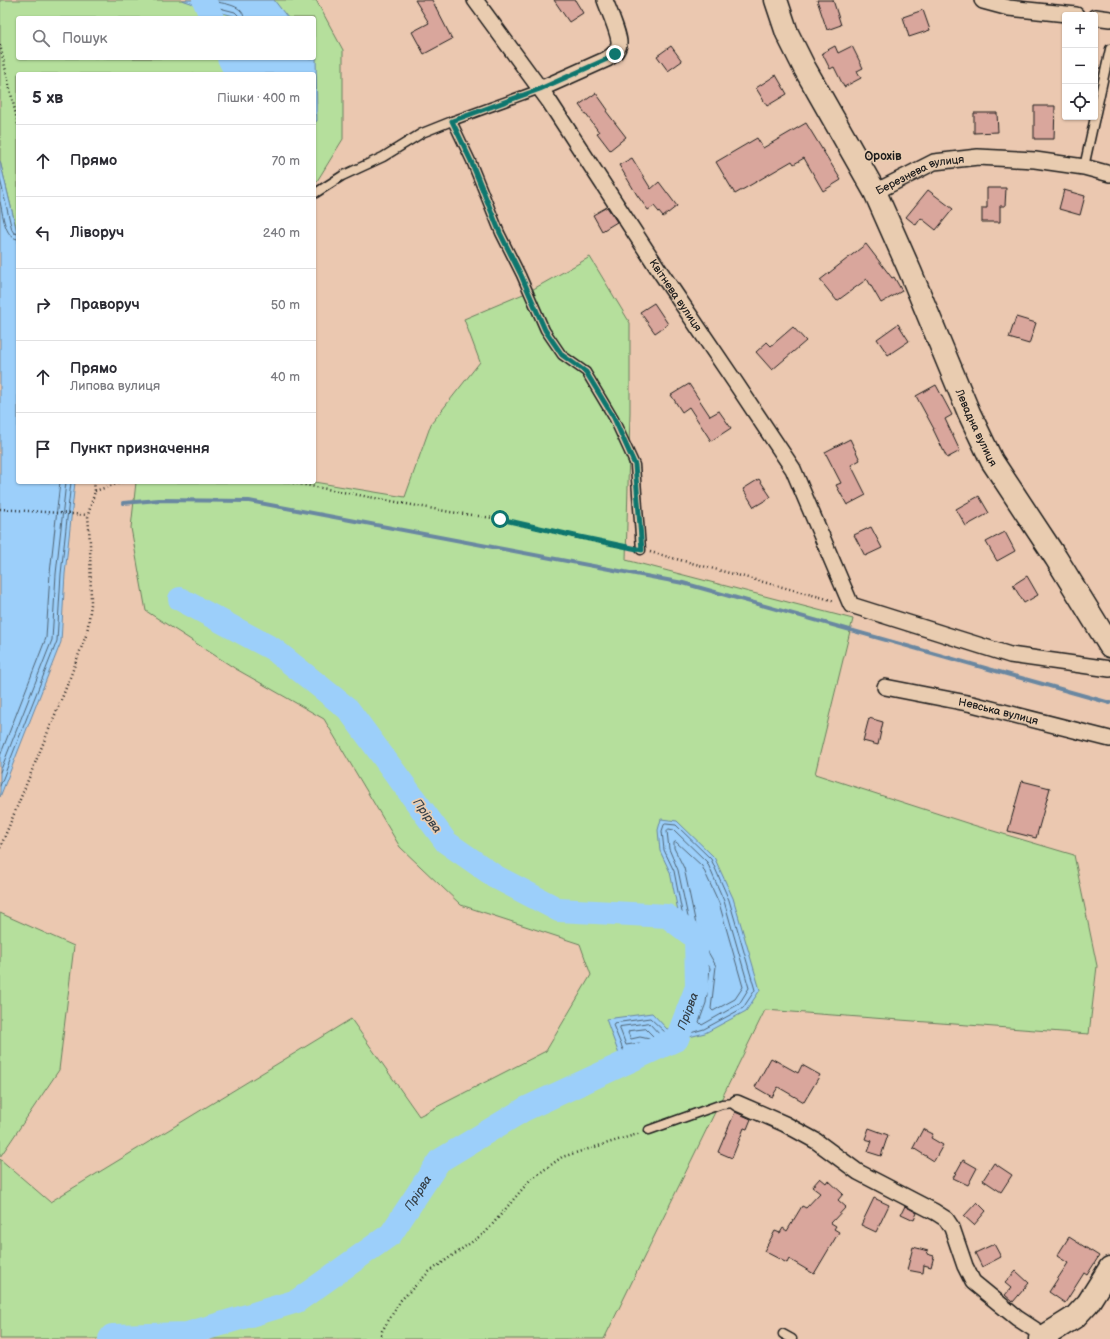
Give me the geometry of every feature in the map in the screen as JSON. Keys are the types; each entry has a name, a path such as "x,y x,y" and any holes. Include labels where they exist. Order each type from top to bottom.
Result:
{"street":[{"name":"Квітнева вулиця","path":"475,0 540,89 572,136 657,267 792,469 851,605"},
{"path":"540,89 615,54 619,44 605,0"},
{"name":"Березнева вулиця","path":"776,0 787,33 804,67 875,192 934,162 978,157 1035,160 1084,167 1110,174"},
{"path":"982,0 983,2 1009,8 1062,14"},
{"path":"1098,17 1110,19"},
{"name":"Левадна вулиця","path":"875,192 913,278 969,413 992,461 1056,558 1110,646"},
{"path":"851,605 1010,655 1110,669"},
{"name":"Невська вулиця","path":"885,687 972,704 1110,739"},
{"path":"737,1103 791,1127 816,1141 858,1172 935,1212 946,1220 952,1228 965,1266 973,1282 1017,1318 1045,1338 1075,1317 1088,1303 1110,1268"}],"lane":[{"path":"1098,103 1110,49"},
{"path":"316,193 342,176 383,157 422,133 540,89"},
{"path":"1084,167 1094,120"},
{"path":"452,121 471,161 500,233 521,275 545,330 562,355 586,372 614,418 635,465 642,550"},
{"path":"649,1130 722,1104 737,1103"},
{"path":"783,1334 792,1339"}],"path":[{"path":"0,45 16,115"},
{"path":"0,848 87,633 92,604 88,515 94,491 94,484"},
{"path":"94,491 116,484"},
{"path":"300,484 450,512 500,519 642,550 851,605"},
{"path":"0,510 88,515"},
{"path":"380,1339 382,1331 401,1300 429,1272 486,1232 530,1180 562,1157 649,1130"}],"green space":[{"path":"0,0 316,0 343,50 343,139 316,183 316,72 16,72 16,228 0,161"},
{"path":"590,257 630,323 630,412 626,560 853,619 815,774 973,825 1074,855 1097,966 1089,1034 765,1010 604,1339 0,1339 0,1159 50,1202 351,1019 419,1116 546,1051 591,975 580,944 461,905 400,847 324,719 236,669 146,611 131,528 136,484 316,484 316,482 405,497 431,424 480,362 464,319 528,292"},
{"path":"0,913 74,946 59,1070 0,1157"}],"water":[{"path":"182,0 274,0 286,16 234,16"},
{"path":"316,55 317,121 316,72 238,72 230,60 316,60"},
{"path":"0,161 16,228 16,484 75,484 65,574 61,642 0,797"},
{"path":"661,819 677,821 714,857 733,898 760,990 746,1011 705,1033 689,1037 661,1058 638,1052 620,1057 606,1019 652,1013 667,1029 690,1022 698,1002 701,969 684,940 670,872 660,851 658,830"}],"building":[{"path":"415,0 432,0 452,39 424,54 412,32 429,23"},
{"path":"554,0 575,0 583,13 569,22"},
{"path":"817,0 833,0 841,25 827,30"},
{"path":"923,10 930,30 909,37 903,17"},
{"path":"671,46 682,61 668,71 657,56"},
{"path":"835,46 838,53 852,46 863,68 857,71 861,78 844,87 834,67 830,69 822,53"},
{"path":"776,75 787,94 767,106 756,88"},
{"path":"596,93 608,110 606,111 626,137 610,150 579,105"},
{"path":"1034,106 1055,106 1054,139 1034,139"},
{"path":"974,113 997,113 998,132 974,133"},
{"path":"806,123 841,180 823,191 804,158 794,164 792,161 735,194 716,162 757,138 763,148"},
{"path":"632,158 651,189 659,182 677,206 663,217 654,206 648,210 619,165"},
{"path":"987,188 1006,188 1005,206 1000,206 1000,222 982,222 982,208 987,208"},
{"path":"928,190 953,209 936,230 921,218 916,225 906,217"},
{"path":"1064,190 1085,196 1080,215 1059,209"},
{"path":"607,207 617,222 602,231 593,215"},
{"path":"866,244 892,278 894,277 902,291 881,303 867,279 837,301 820,280"},
{"path":"654,303 668,324 655,333 640,312"},
{"path":"1016,317 1036,323 1029,344 1009,338"},
{"path":"898,324 909,341 888,355 877,339"},
{"path":"793,327 806,341 772,370 756,352 767,342 771,346"},
{"path":"689,384 710,416 719,411 731,428 711,441 689,407 682,412 671,395"},
{"path":"936,385 952,415 945,419 960,451 947,458 934,429 916,396"},
{"path":"850,439 860,460 851,465 866,495 847,505 836,485 841,483 825,452"},
{"path":"759,479 771,497 754,507 743,489"},
{"path":"979,496 989,513 966,526 956,509"},
{"path":"871,527 882,548 865,556 854,535"},
{"path":"1005,532 1015,551 997,561 986,542"},
{"path":"1027,576 1038,595 1024,603 1013,585"},
{"path":"869,718 883,722 878,745 863,741"},
{"path":"1022,781 1050,788 1036,838 1008,831"},
{"path":"771,1058 798,1073 802,1065 820,1075 804,1102 778,1087 772,1097 755,1087"},
{"path":"735,1112 751,1119 747,1129 744,1128 732,1158 718,1152"},
{"path":"869,1128 888,1135 881,1156 868,1152 872,1141 865,1139"},
{"path":"923,1129 933,1134 931,1138 943,1145 934,1161 913,1148"},
{"path":"963,1160 977,1168 968,1185 953,1178"},
{"path":"994,1163 1012,1175 1001,1192 983,1180"},
{"path":"820,1178 826,1183 828,1180 843,1194 838,1200 846,1207 831,1223 836,1226 834,1229 839,1232 814,1274 789,1259 787,1263 764,1251 775,1231 780,1233 783,1228 787,1231 802,1206 806,1208 820,1193 812,1187"},
{"path":"874,1198 889,1205 876,1232 861,1225"},
{"path":"977,1202 986,1211 974,1225 964,1216"},
{"path":"905,1206 917,1213 914,1220 901,1214"},
{"path":"1069,1237 1099,1256 1087,1275 1084,1273 1065,1303 1049,1292 1068,1263 1057,1256"},
{"path":"994,1244 1001,1257 982,1267 975,1253"},
{"path":"913,1247 928,1251 927,1254 934,1256 931,1267 924,1265 923,1273 907,1270"},
{"path":"1016,1271 1029,1283 1013,1302 1005,1295 1011,1288 1005,1283"}],"waterway":[{"name":"Прірва","path":"204,0 211,16"},
{"name":"Прірва","path":"230,60 236,72"},
{"path":"123,503 159,500 249,501 683,583 1110,703"},
{"name":"Прірва","path":"110,1339 112,1336 187,1334 297,1301 391,1234 439,1161 525,1109 677,1039 697,987 696,938 667,916 559,910 496,877 446,842 348,709 273,649 180,599"}],"district":[{"name":"Орохів","path":"883,156"}],"route":[{"path":"500,519 642,550 635,465 614,418 598,395 586,372 562,355 545,330 521,275 500,233 471,161 452,121 540,89 615,54"}]}
